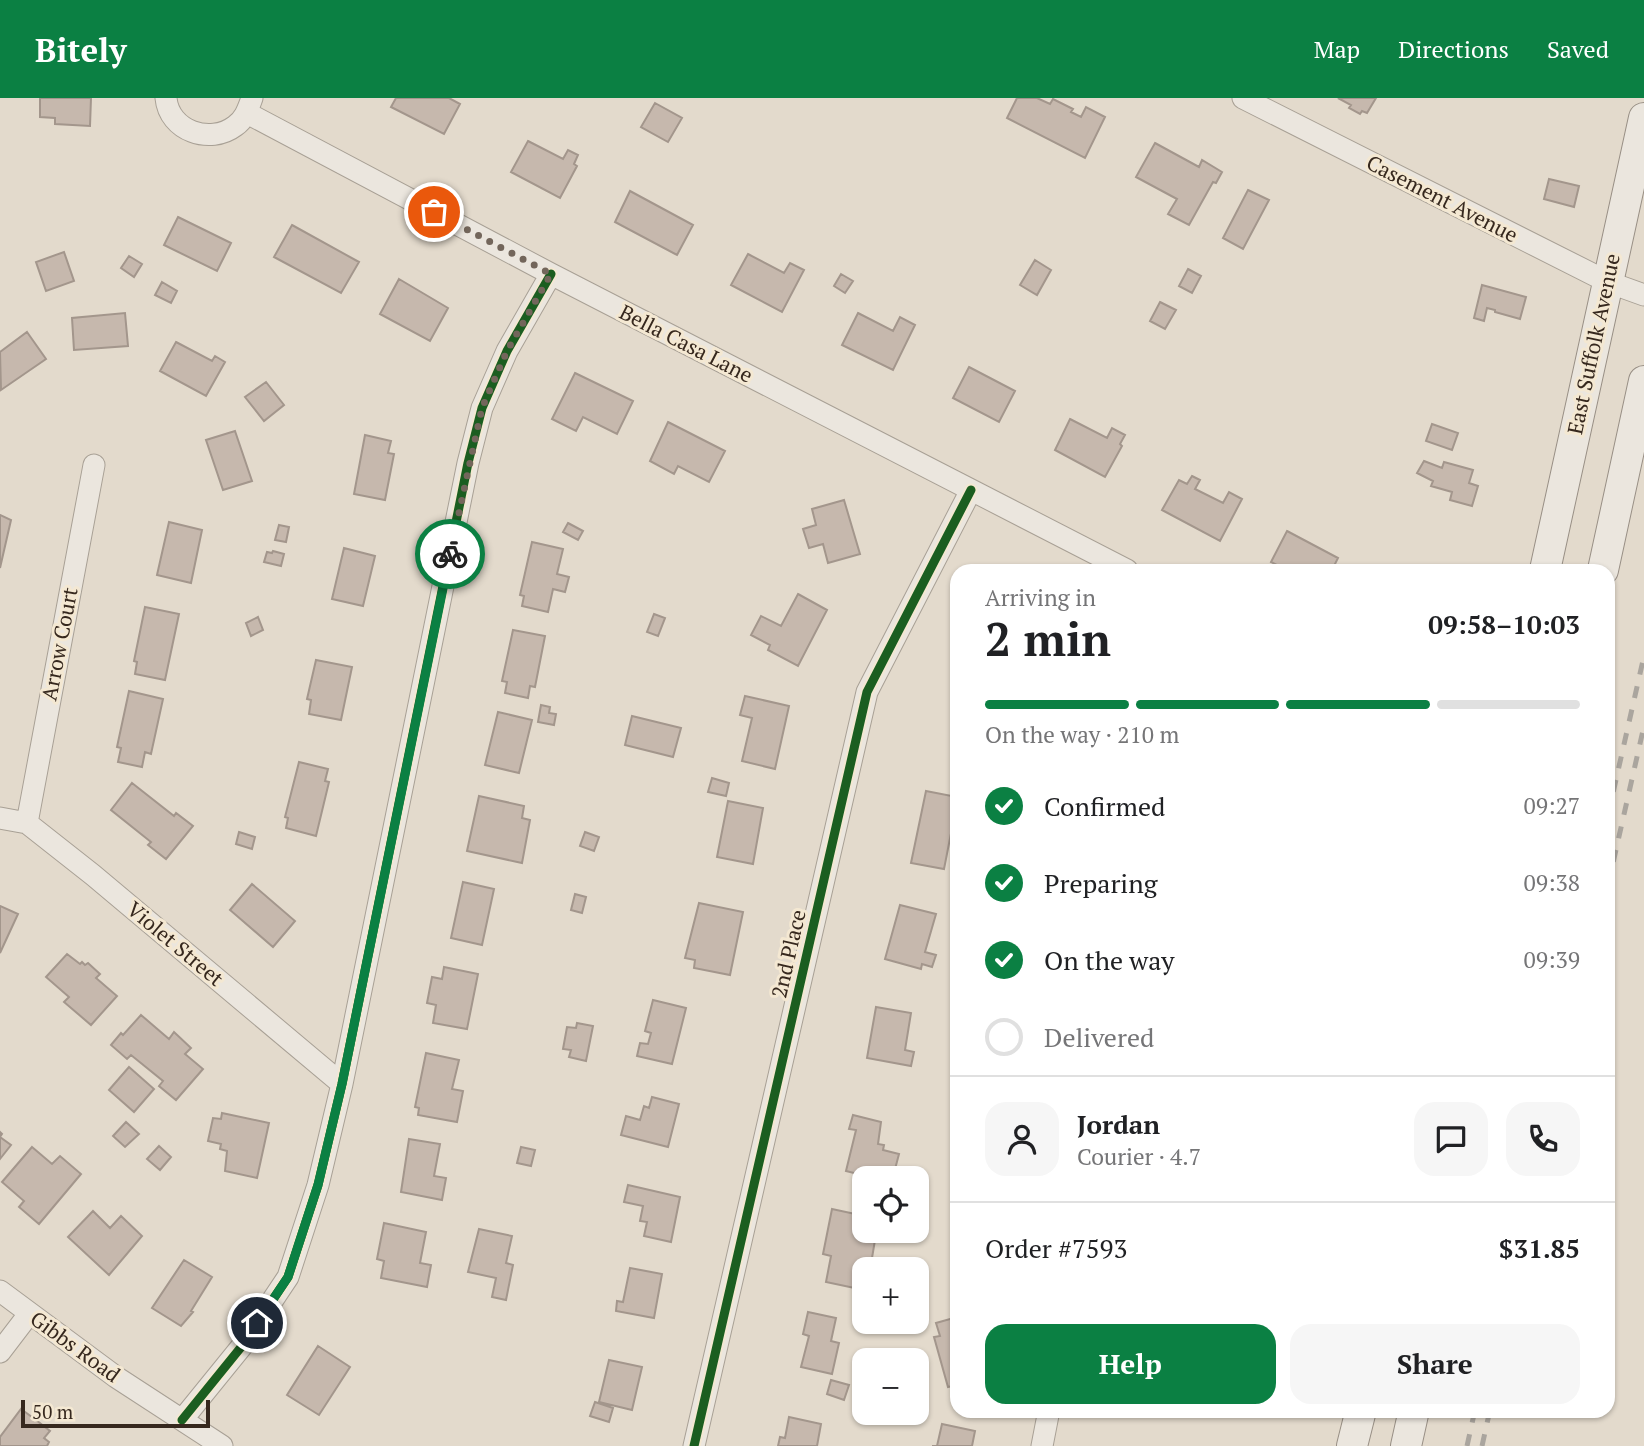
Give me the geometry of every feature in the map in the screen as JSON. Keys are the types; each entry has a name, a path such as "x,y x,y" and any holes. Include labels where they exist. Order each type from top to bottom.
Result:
{"main road":[{"name":"East Suffolk Avenue","path":"1546,564 1644,118"},
{"path":"1604,564 1644,381"},
{"path":"1352,1446 1359,1418"},
{"path":"1406,1446 1412,1418"}],"street":[{"name":"Bella Casa Lane","path":"166,98 174,119 187,130 204,135 221,134 236,126 249,105 551,274 1115,564"},
{"name":"Casement Avenue","path":"1242,98 1608,282 1644,295"},
{"path":"182,1420 242,1346 288,1277 318,1185 342,1084 468,463 482,408 507,351 551,274"},
{"name":"Arrow Court","path":"27,823 94,465"},
{"name":"2nd Place","path":"694,1446 867,692 971,490"},
{"name":"Violet Street","path":"0,818 27,823 342,1084"},
{"name":"Gibbs Road","path":"0,1290 116,1377 222,1446"},
{"path":"0,1352 29,1314"},
{"path":"1042,1446 1047,1418"}],"building":[{"path":"40,98 91,98 90,126 55,124 55,118 40,117"},
{"path":"396,98 449,98 460,104 444,134 391,107"},
{"path":"1017,98 1037,98 1050,104 1053,99 1073,109 1071,112 1081,117 1086,107 1105,117 1085,158 1007,118"},
{"path":"1338,98 1376,98 1367,113 1362,111 1360,114"},
{"path":"655,103 682,118 668,142 641,127"},
{"path":"528,141 563,159 568,150 578,155 574,164 577,166 560,198 511,172"},
{"path":"1155,143 1199,167 1202,160 1222,172 1216,183 1213,182 1189,225 1168,214 1177,199 1136,177"},
{"path":"1549,179 1579,186 1574,207 1544,199"},
{"path":"1248,190 1269,200 1243,249 1223,238"},
{"path":"630,191 693,225 677,255 615,222"},
{"path":"178,217 231,243 217,271 164,245"},
{"path":"292,225 359,262 341,293 274,257"},
{"path":"64,252 74,281 46,291 36,262"},
{"path":"748,254 784,273 790,263 804,270 782,312 731,285"},
{"path":"129,256 142,264 134,277 121,268"},
{"path":"1035,260 1051,270 1037,295 1020,285"},
{"path":"1188,269 1201,276 1192,293 1179,286"},
{"path":"841,274 853,281 845,293 834,286"},
{"path":"399,279 448,308 430,341 380,314"},
{"path":"162,282 177,291 171,303 155,295"},
{"path":"1482,285 1526,297 1520,319 1487,308 1484,321 1474,318"},
{"path":"1160,302 1176,310 1165,329 1150,321"},
{"path":"125,313 128,346 74,350 72,318"},
{"path":"858,313 893,331 900,317 915,325 893,370 842,345"},
{"path":"27,332 46,359 1,390 0,352"},
{"path":"176,342 212,361 215,356 225,362 206,396 160,371"},
{"path":"969,367 1015,391 999,422 953,398"},
{"path":"575,373 633,401 617,434 583,417 576,431 552,419"},
{"path":"266,382 284,405 264,421 245,397"},
{"path":"1070,419 1107,438 1112,428 1125,435 1105,477 1055,450"},
{"path":"668,422 725,451 709,482 678,466 674,474 650,461"},
{"path":"1432,424 1458,433 1452,450 1426,441"},
{"path":"235,431 252,481 223,490 206,440"},
{"path":"365,435 391,441 388,453 394,454 385,500 354,494"},
{"path":"1424,461 1442,468 1444,462 1473,470 1469,483 1478,486 1472,506 1450,500 1452,492 1431,486 1433,481 1417,473"},
{"path":"1192,476 1200,480 1195,489 1223,503 1229,492 1242,499 1220,541 1162,510 1179,480 1187,484"},
{"path":"844,500 860,554 828,563 823,544 809,548 803,529 816,525 812,509"},
{"path":"0,515 11,520 0,568"},
{"path":"169,522 202,530 191,583 157,575"},
{"path":"568,523 583,531 578,540 563,532"},
{"path":"279,525 289,527 286,542 275,540"},
{"path":"1287,531 1338,558 1335,564 1271,562"},
{"path":"532,542 563,549 557,574 569,577 565,592 553,589 548,612 522,606 524,596 520,595"},
{"path":"344,548 375,556 363,606 332,599"},
{"path":"267,552 284,554 281,566 264,562"},
{"path":"798,594 827,610 798,666 768,650 770,645 751,635 761,616 781,626"},
{"path":"145,607 179,614 165,680 135,674 137,662 134,661"},
{"path":"654,614 665,618 658,636 647,632"},
{"path":"258,617 263,630 251,636 246,623"},
{"path":"513,630 545,636 535,687 530,686 528,698 505,693 507,682 502,681"},
{"path":"316,660 352,667 341,720 309,714 311,700 307,699"},
{"path":"129,691 163,699 151,754 145,752 142,767 118,762 121,748 117,747"},
{"path":"745,696 789,706 775,769 742,761 752,718 740,715"},
{"path":"541,705 550,707 549,713 556,714 554,725 538,722"},
{"path":"498,712 532,720 519,773 485,765"},
{"path":"632,716 681,728 673,757 625,745"},
{"path":"299,762 328,769 325,781 329,782 316,836 286,828 288,818 285,817"},
{"path":"712,778 729,783 726,796 708,792"},
{"path":"132,783 174,816 176,813 193,826 166,859 148,845 151,842 111,810"},
{"path":"926,791 950,796 950,838 944,869 911,863"},
{"path":"479,796 524,806 522,818 530,820 522,863 467,851"},
{"path":"728,801 763,808 753,864 717,857"},
{"path":"239,832 255,837 252,849 236,844"},
{"path":"585,832 599,837 594,851 580,846"},
{"path":"463,882 494,889 482,945 451,938"},
{"path":"252,884 295,921 273,947 230,910"},
{"path":"575,894 586,897 582,913 571,910"},
{"path":"699,903 743,912 730,975 694,968 695,960 685,958"},
{"path":"900,905 936,914 925,952 936,955 932,967 922,964 921,969 885,959"},
{"path":"0,906 18,914 0,953"},
{"path":"67,954 80,964 88,963 100,974 96,978 117,996 91,1025 64,1002 69,997 46,977"},
{"path":"444,967 478,974 467,1029 433,1023 436,1005 427,1003 432,977 442,979"},
{"path":"653,1000 686,1008 672,1064 637,1056 640,1043 648,1044 651,1033 645,1031"},
{"path":"876,1007 911,1013 905,1050 914,1052 911,1066 867,1058"},
{"path":"141,1015 169,1039 174,1032 191,1048 185,1054 203,1069 176,1100 159,1086 163,1081 131,1055 127,1059 111,1045"},
{"path":"577,1023 593,1026 586,1061 569,1057 571,1050 563,1049 567,1027 576,1028"},
{"path":"426,1053 459,1060 452,1089 463,1091 457,1122 418,1115 419,1108 415,1107"},
{"path":"129,1067 154,1089 134,1112 109,1090"},
{"path":"652,1097 679,1104 668,1147 621,1135 626,1116 640,1120 644,1106 649,1108"},
{"path":"222,1113 269,1123 257,1178 225,1171 227,1151 220,1149 221,1144 208,1141 213,1118 221,1119"},
{"path":"853,1115 881,1122 878,1144 884,1145 883,1150 899,1154 896,1166 852,1166 852,1172 846,1171 856,1130 849,1129"},
{"path":"126,1122 139,1134 125,1147 113,1136"},
{"path":"0,1137 11,1145 0,1159"},
{"path":"409,1139 440,1144 434,1176 446,1178 442,1200 401,1192"},
{"path":"159,1146 171,1157 160,1170 147,1159"},
{"path":"32,1147 52,1164 60,1156 81,1174 39,1224 19,1207 24,1201 2,1182"},
{"path":"521,1147 535,1150 531,1166 517,1163"},
{"path":"628,1185 680,1197 671,1242 644,1236 647,1222 640,1221 643,1206 624,1202"},
{"path":"832,1209 852,1213 852,1243 874,1243 872,1257 852,1257 852,1287 826,1282 831,1256 823,1254"},
{"path":"93,1211 110,1228 121,1216 142,1236 109,1275 68,1237"},
{"path":"384,1223 426,1232 420,1263 431,1265 427,1287 381,1278 384,1261 377,1259"},
{"path":"479,1229 512,1236 506,1263 513,1265 506,1300 492,1297 496,1278 468,1272"},
{"path":"184,1260 212,1277 191,1311 193,1312 181,1326 152,1308"},
{"path":"630,1268 662,1274 654,1318 616,1311 617,1301 623,1302"},
{"path":"808,1312 836,1318 831,1341 839,1343 832,1374 801,1367 809,1336 803,1334"},
{"path":"950,1319 948,1387 934,1337 940,1336 936,1323"},
{"path":"318,1346 350,1367 319,1415 287,1395"},
{"path":"609,1360 642,1367 632,1410 599,1402"},
{"path":"831,1380 849,1385 844,1400 827,1394"},
{"path":"595,1402 613,1408 609,1422 590,1416"},
{"path":"21,1409 32,1417 34,1413 39,1417 36,1420 50,1431 44,1438 49,1442 47,1446 0,1446 0,1437"},
{"path":"789,1417 821,1424 817,1446 778,1446 780,1437 785,1438"},
{"path":"942,1424 975,1431 972,1446 937,1446"}],"railway":[{"path":"1615,784 1644,656"},
{"path":"1615,854 1644,726"},
{"path":"1467,1446 1473,1418"},
{"path":"1482,1446 1488,1418"}],"cycle path":[{"path":"182,1420 242,1346 288,1277 318,1185 342,1084 468,463 482,408 507,351 551,274"},
{"path":"694,1446 867,692 971,490"}],"way so far":[{"path":"434,212 551,274 507,351 482,408 450,554"}],"route":[{"path":"257,1323 288,1277 318,1185 342,1084 450,554"}]}
